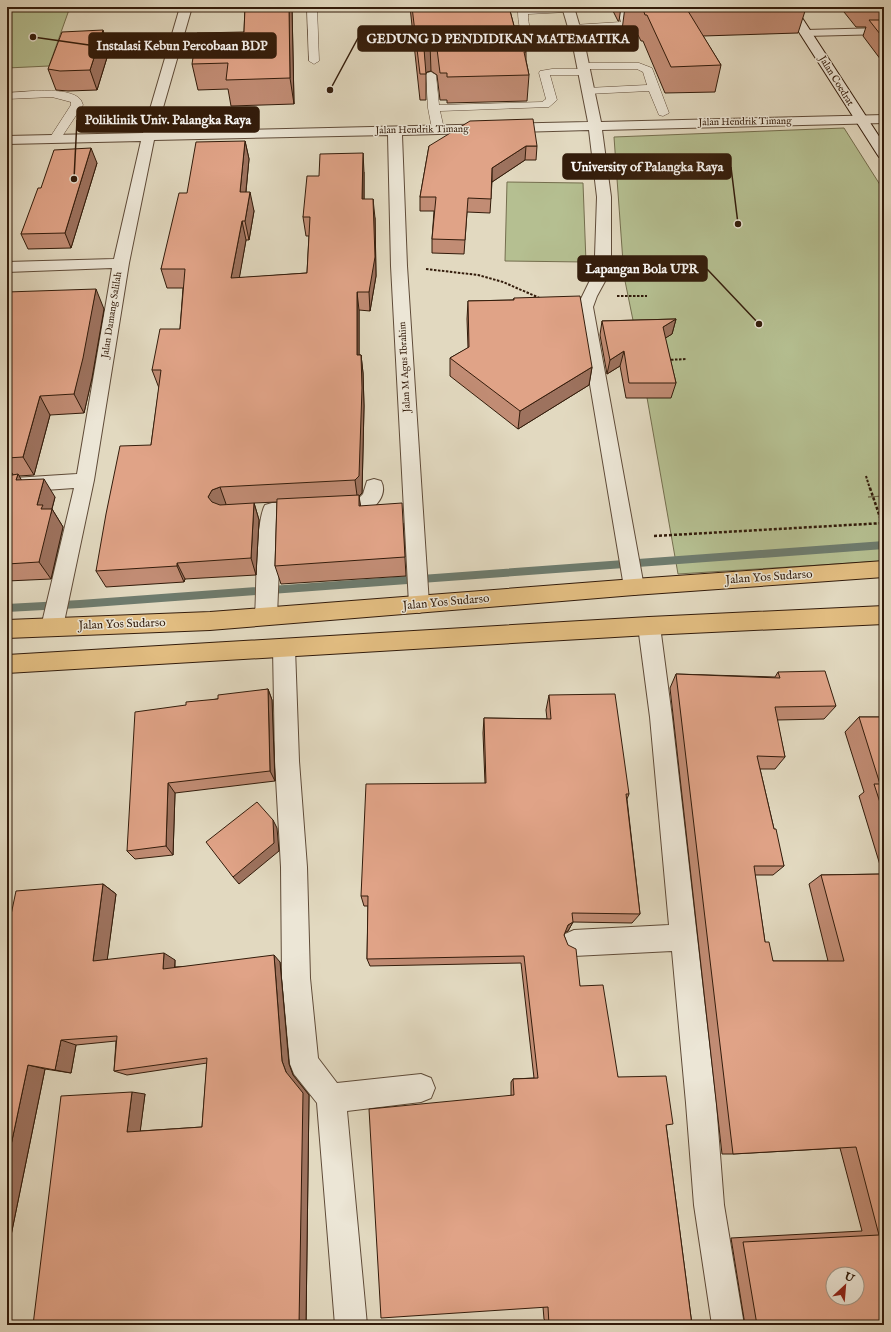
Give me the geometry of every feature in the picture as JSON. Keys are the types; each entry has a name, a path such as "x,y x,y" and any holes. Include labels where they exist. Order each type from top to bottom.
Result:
{"main road":[{"name":"Jalan Yos Sudarso","path":"7,629 56,613 210,621 634,587 884,569"},
{"path":"7,666 649,626 884,615"}],"street":[{"name":"Jalan Damang Salilah","path":"56,613 85,480 121,263 148,137 186,7"},
{"name":"Jalan Coedrat","path":"789,7 884,154"},
{"path":"568,8 578,41 582,69 595,126 604,197 603,256 601,274 585,307 634,587"},
{"path":"806,33 884,31"},
{"name":"Jalan Hendrik Timang","path":"7,140 884,119"},
{"name":"Jalan M Agus Ibrahim","path":"395,130 399,266 419,604"},
{"path":"7,268 121,263"},
{"path":"7,488 14,485 32,483 85,480"},
{"path":"266,616 269,538 264,511 364,506 372,496 374,486"},
{"path":"649,626 661,717 684,937 701,1103 709,1205 728,1325"},
{"path":"284,648 287,761 294,867 296,978 303,1054 304,1064 331,1098 351,1325"},
{"path":"574,944 684,937"},
{"path":"331,1098 421,1088"}],"lane":[{"path":"312,7 314,61"},
{"path":"573,28 623,25 626,23 622,9 618,7"},
{"path":"568,8 529,10 523,12 523,20 528,38 537,42 578,41"},
{"path":"434,108 545,105 552,100 544,73 638,66 645,67 651,75 653,88 664,113"},
{"path":"431,75 438,130"},
{"path":"587,91 653,88"},
{"path":"7,96 56,95 70,96 76,100 77,105 55,139"},
{"path":"533,105 536,128"}],"path":[{"path":"399,266 478,275 503,282 551,303 586,312"},
{"path":"663,360 687,359"},
{"path":"625,538 883,523 866,476"}],"green space":[{"path":"7,7 70,7 49,66 7,68"},
{"path":"844,128 884,191 884,561 678,574 636,335 624,276 614,137"},
{"path":"507,182 583,183 586,262 505,261"}],"building":[{"path":"245,7 289,7 290,78 226,80 228,63 192,64 197,33 244,32"},
{"path":"412,7 509,7 514,26 519,26 526,52 524,52 529,75 447,77 447,73 440,73 437,49 430,44 426,45 424,49 426,74 420,74"},
{"path":"627,7 806,8 688,11 721,65 671,67 643,9 629,10"},
{"path":"858,7 884,7 884,11 862,11"},
{"path":"869,20 884,20 884,39"},
{"path":"103,30 90,70 60,71 48,69 62,32"},
{"path":"533,119 537,146 526,146 492,168 491,199 468,198 465,240 432,239 436,197 420,197 429,146 470,121"},
{"path":"245,141 240,192 250,192 245,221 242,221 231,278 307,273 310,217 303,217 307,176 319,176 320,154 363,153 362,199 373,199 375,257 369,292 357,292 357,355 361,355 362,388 359,476 355,480 220,487 212,490 208,497 212,502 220,505 254,503 251,558 177,563 177,566 96,571 120,446 151,445 161,370 152,370 160,329 180,329 185,269 161,269 179,193 187,193 196,142"},
{"path":"91,148 65,233 21,234 38,188 41,188 54,150"},
{"path":"96,289 83,358 74,394 40,396 23,457 7,458 7,292"},
{"path":"580,296 592,367 520,411 450,358 469,347 468,301"},
{"path":"676,319 663,327 676,383 629,383 624,351 610,360 602,321"},
{"path":"18,474 16,480 44,479 37,505 43,505 41,509 52,509 39,562 7,564 7,476"},
{"path":"359,495 359,506 402,503 405,557 275,566 277,499"},
{"path":"825,671 836,706 775,707 785,757 757,756 784,866 754,866 765,942 769,942 773,961 844,961 821,875 884,874 884,1325 757,1325 743,1242 879,1235 856,1147 733,1154 676,674 780,678 778,672"},
{"path":"268,689 270,771 168,783 166,846 127,851 135,712 186,705 186,702 218,699 218,695"},
{"path":"615,694 629,794 626,794 640,914 572,913 573,922 568,925 564,935 568,945 576,949 580,986 603,985 618,1077 666,1076 673,1124 666,1125 692,1325 549,1325 548,1307 381,1318 369,1109 514,1095 513,1079 538,1078 524,956 367,959 368,896 361,896 366,784 486,783 484,718 551,719 549,695"},
{"path":"859,717 884,717 884,815 874,784 880,784"},
{"path":"257,802 273,820 274,843 233,877 206,842"},
{"path":"103,884 93,961 164,953 163,969 274,955 282,1061 286,1072 303,1093 299,1325 33,1325 61,1096 132,1092 127,1132 202,1127 207,1058 114,1071 117,1036 61,1040 55,1070 28,1065 7,1164 7,934 16,891"}],"waterway":[{"path":"7,608 80,604 884,545"}],"place":[{"name":"Instalasi Kebun Percobaan BDP","path":"33,37"},
{"name":"GEDUNG D PENDIDIKAN MATEMATIKA","path":"330,90"},
{"name":"Poliklinik Univ. Palangka Raya","path":"74,179"},
{"name":"University of Palangka Raya","path":"738,224"},
{"name":"Lapangan Bola UPR","path":"759,324"}]}
